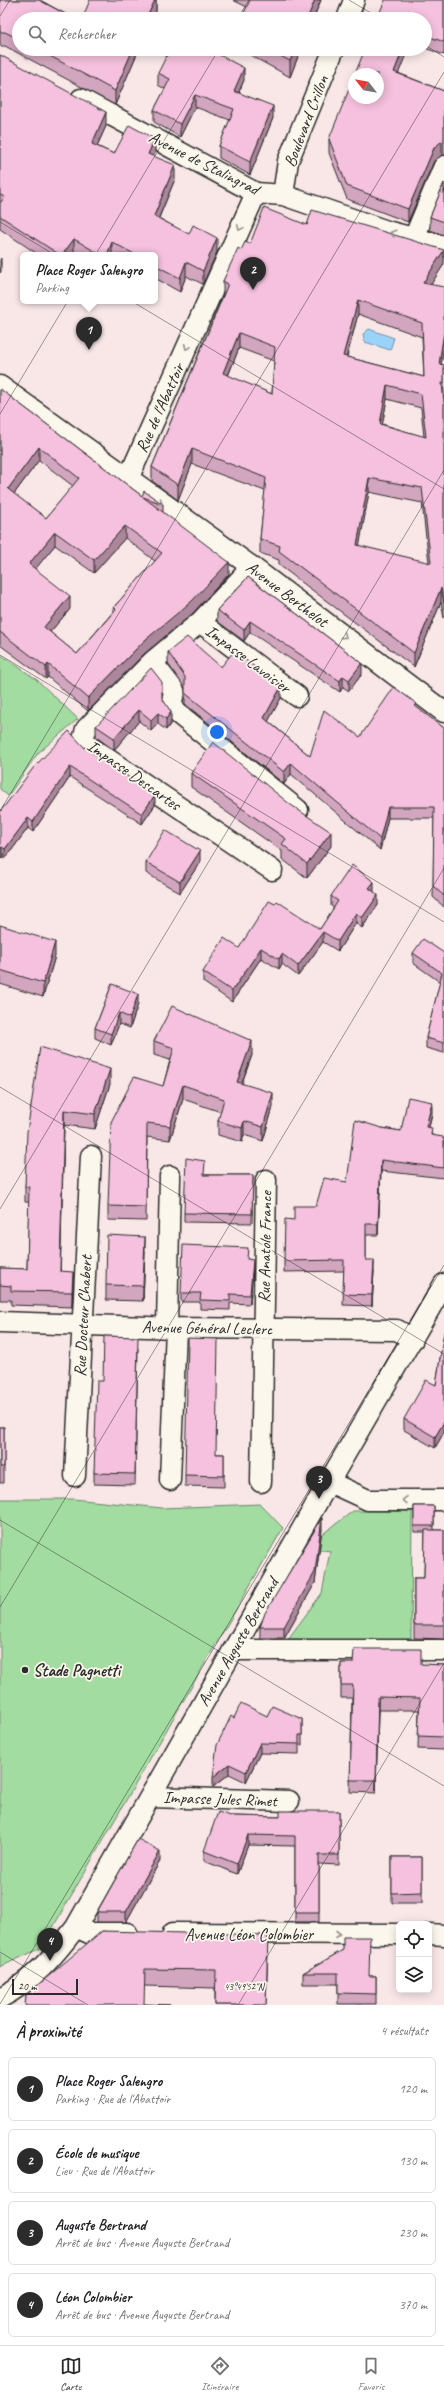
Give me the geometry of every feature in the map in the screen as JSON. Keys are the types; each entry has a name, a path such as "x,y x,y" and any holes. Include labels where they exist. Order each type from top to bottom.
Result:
{"street":[{"path":"350,12 354,0"},
{"name":"Boulevard Crillon","path":"283,195 288,161 331,56"},
{"name":"Avenue de Stalingrad","path":"62,89 256,193 283,195 390,232 444,246"},
{"path":"414,238 444,166"},
{"name":"Rue de l'Abattoir","path":"128,479 256,193"},
{"path":"0,386 128,479"},
{"name":"Avenue Berthelot","path":"128,479 252,567 444,712"},
{"path":"252,567 200,622 152,662 175,693 172,698 172,705 176,712 298,810"},
{"name":"Impasse Lavoisier","path":"200,622 297,696"},
{"name":"Impasse Descartes","path":"152,662 86,729 83,740 85,743 272,870"},
{"name":"Rue Docteur Chabert","path":"76,1476 91,1156"},
{"path":"170,1176 170,1480"},
{"name":"Rue Anatole France","path":"261,1482 266,1180"},
{"name":"Avenue Auguste Bertrand","path":"0,1998 18,1988 50,1961 76,1927 329,1482 444,1284"},
{"name":"Avenue Général Leclerc","path":"0,1322 171,1328 397,1330 413,1339"},
{"path":"329,1482 368,1500 444,1500"},
{"path":"233,1650 444,1650"},
{"name":"Impasse Jules Rimet","path":"150,1797 289,1801"},
{"name":"Avenue Léon Colombier","path":"76,1927 89,1933 396,1934"},
{"path":"432,1934 444,1934"},
{"name":"Avenue Auguste Bertrand","path":"8,2005 18,1988"}],"green space":[{"path":"0,654 36,679 78,719 38,753 8,796 0,789"},
{"path":"0,1499 73,1499 162,1508 260,1504 283,1528 41,1948 0,1967"},
{"path":"353,1511 412,1511 411,1641 288,1639 322,1593 330,1551 315,1549 316,1539"}],"water":[{"path":"369,329 394,338 390,350 365,342 363,334"}],"building":[{"path":"0,0 39,0 62,12 12,12 12,36 5,32 0,32"},
{"path":"90,0 155,0 149,12 85,12"},
{"path":"250,0 315,0 310,12 244,12"},
{"path":"385,0 444,0 444,42 432,38 432,12 380,12"},
{"path":"0,55 106,112 92,144 114,154 129,125 155,139 148,154 175,165 154,216 189,234 193,225 217,238 203,271 186,262 180,278 158,267 158,252 130,252 112,242 108,252 96,252 74,239 64,252 55,252 0,216 0,203 5,197 0,195"},
{"path":"50,56 130,56 115,91"},
{"path":"166,56 221,56 244,68 234,91 273,106 250,162 219,146 234,109 195,95 180,124 154,110 170,79 158,73"},
{"path":"280,56 292,56 290,61"},
{"path":"362,56 400,56 394,72 444,91 444,142 442,141 434,148 408,209 347,186 329,139 348,92 348,104 384,104 384,68 357,68"},
{"path":"444,183 444,222 430,217"},
{"path":"264,208 307,225 312,210 444,250 423,283 444,287 444,332 439,364 444,365 444,383 442,383 444,403 444,603 441,588 414,653 279,551 280,546 260,539 266,478 192,449 178,485 152,467 228,284 223,281 238,248 241,250 245,242 250,244","holes":["358,300 422,323 424,377 343,356","239,333 275,347 272,394 223,373","387,385 421,394 426,437 380,424","369,478 422,488 431,563 357,545"]},
{"path":"0,389 142,496 144,491 163,504 143,497 229,562 192,601 144,641 88,698 48,664 46,667 0,632","holes":["39,447 79,478 46,518 8,489","125,526 162,553 113,608 116,609 77,654 44,627 70,596 29,564 55,532 94,560"]},
{"path":"248,577 362,663 349,680 343,676 340,681 250,621 244,630 217,610"},
{"path":"187,637 221,667 234,651 281,687 264,718 310,756 324,710 360,737 394,687 417,704 415,706 444,728 444,896 433,886 434,807 388,807 380,839 291,763 284,772 185,693 185,677 168,652"},
{"path":"151,668 162,682 162,698 171,712 166,719 158,713 151,720 139,710 114,738 96,726"},
{"path":"69,731 84,747 155,795 142,814 70,767 33,822 28,818 5,849 2,847 0,849 0,812 34,767"},
{"path":"213,742 291,805 331,832 307,864 282,844 286,839 191,773"},
{"path":"165,830 200,851 180,882 146,862"},
{"path":"352,865 374,882 369,888 378,895 362,918 356,913 338,941 323,932 298,966 282,954 279,959 261,948 232,991 203,972 224,938 239,948 269,901 275,904 277,901 320,929 338,901 331,896"},
{"path":"0,925 55,942 43,983 0,970"},
{"path":"423,939 444,953 444,1043 426,1038 442,973 413,953"},
{"path":"112,984 138,994 130,1018 119,1013 111,1034 95,1028"},
{"path":"172,1006 252,1041 237,1082 273,1093 263,1127 244,1121 242,1128 218,1121 224,1099 183,1085 170,1126 147,1123 146,1207 108,1206 111,1122 134,1077 163,1086 174,1048 154,1041"},
{"path":"40,1047 110,1069 95,1114 64,1110 60,1271 73,1272 72,1292 11,1291 11,1286 0,1285 0,1268 27,1269 29,1187 25,1187 27,1132"},
{"path":"408,1097 432,1102 426,1127 432,1128 431,1135 443,1137 444,1139 444,1168 381,1160 378,1224 366,1224 366,1260 374,1260 372,1295 343,1294 344,1260 284,1261 285,1219 294,1220 294,1206 316,1206 324,1178 347,1182 355,1120 382,1128 401,1131"},
{"path":"186,1158 205,1161 204,1175 253,1175 252,1214 184,1213"},
{"path":"107,1235 145,1237 143,1286 106,1285"},
{"path":"183,1245 248,1248 247,1259 253,1260 250,1295 230,1294 230,1301 200,1300 201,1293 181,1293"},
{"path":"444,1332 444,1422 435,1437 404,1419 426,1380 436,1385"},
{"path":"104,1336 138,1337 135,1474 94,1473 97,1381 103,1381"},
{"path":"188,1338 218,1339 216,1454 224,1454 224,1476 185,1475"},
{"path":"0,1427 4,1427 4,1467 0,1467"},
{"path":"414,1506 434,1506 434,1526 414,1526"},
{"path":"322,1518 315,1572 284,1627 260,1627 265,1613"},
{"path":"425,1530 444,1530 444,1625 414,1625 414,1578 424,1578"},
{"path":"354,1649 421,1649 421,1664 444,1665 444,1737 418,1736 420,1698 378,1697 376,1780 350,1780 353,1685 341,1685 341,1663 353,1663"},
{"path":"241,1703 267,1716 272,1706 302,1719 302,1735 299,1735 299,1744 260,1743 246,1772 229,1764 213,1777 217,1745 231,1716 234,1718"},
{"path":"280,1811 339,1811 339,1855 319,1855 319,1912 295,1912 295,1836 248,1835 237,1864 204,1851 218,1812 231,1816 280,1817"},
{"path":"138,1839 160,1851 126,1912 97,1912"},
{"path":"392,1857 422,1857 422,1892 392,1893"},
{"path":"102,1931 268,1935 266,2005 215,2005 216,1970 145,1969 144,2004 170,2005 25,2005 26,1995"},
{"path":"343,1937 370,1937 369,1976 376,1976 376,1994 338,1993 338,1973 303,1973 343,1950"}],"place":[{"name":"École de musique","path":"253,290"},
{"name":"Place Roger Salengro","path":"89,350"},
{"name":"Auguste Bertrand","path":"319,1499"},
{"name":"Stade Pagnetti","path":"25,1670"},
{"name":"Léon Colombier","path":"50,1961"}]}
